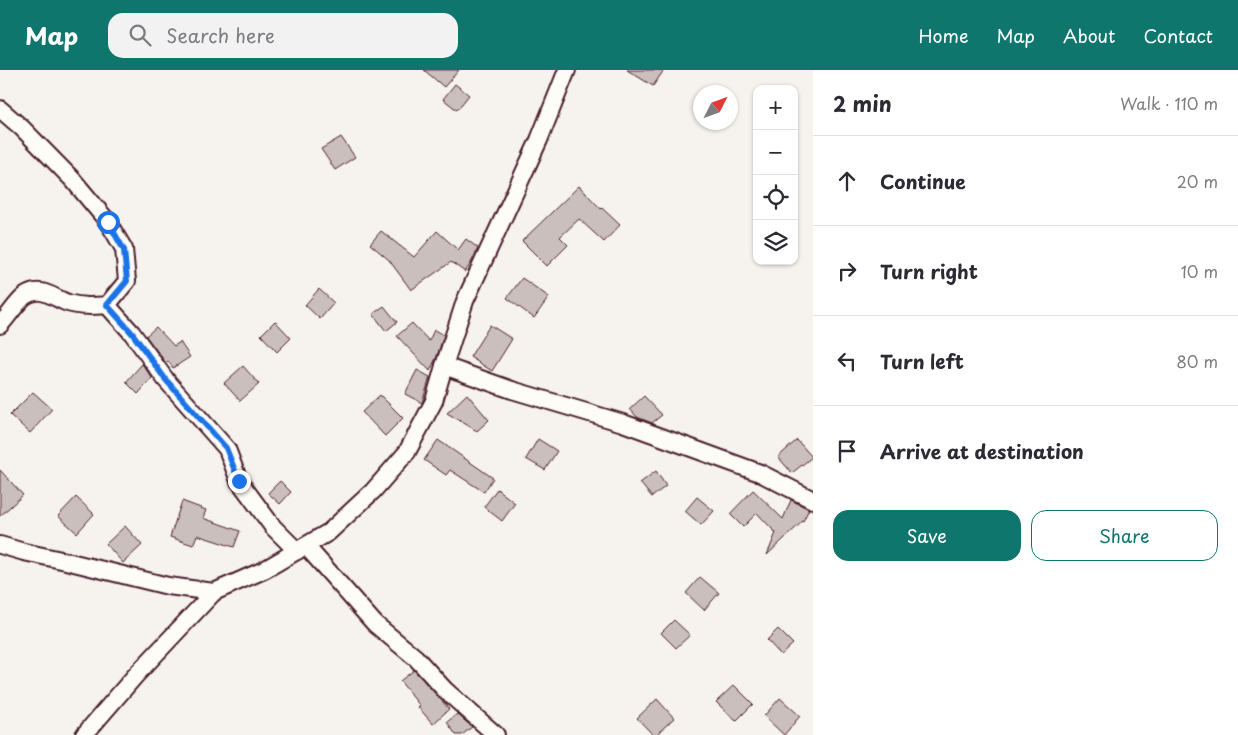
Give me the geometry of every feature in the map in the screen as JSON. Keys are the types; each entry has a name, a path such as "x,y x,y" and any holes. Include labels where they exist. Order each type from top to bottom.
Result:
{"street":[{"path":"84,735 135,676 214,592 264,570 329,532 373,491 407,452 434,401 465,301 540,140 567,70"},
{"path":"0,109 22,128 74,180 108,222 124,250 127,281 107,305 86,306 68,303 38,291 25,296 0,326"},
{"path":"107,305 132,333 166,380 226,448 239,481 273,527 302,548 375,624 416,658 445,690 496,735"},
{"path":"444,366 512,390 623,423 760,473 813,500"},
{"path":"0,545 168,586 214,592"}],"building":[{"path":"424,70 459,70 444,87"},
{"path":"627,70 664,70 653,86"},
{"path":"455,84 469,95 457,110 443,99"},
{"path":"341,137 355,157 335,170 321,149"},
{"path":"579,186 601,209 620,225 604,242 579,219 560,237 568,245 547,266 522,241"},
{"path":"381,231 414,257 437,231 458,250 466,239 478,248 465,272 451,262 411,290 389,260 370,244"},
{"path":"522,278 549,297 534,318 507,298"},
{"path":"319,289 334,303 320,319 305,305"},
{"path":"384,306 397,322 386,331 373,314"},
{"path":"275,321 291,338 277,352 261,335"},
{"path":"412,323 429,341 434,330 444,335 430,371 397,336"},
{"path":"490,325 512,339 492,371 470,357"},
{"path":"156,327 174,346 180,342 190,357 173,368 168,361 166,363 146,336"},
{"path":"142,364 152,378 138,394 126,382"},
{"path":"243,366 259,384 240,401 224,383"},
{"path":"417,370 430,377 422,403 405,394"},
{"path":"33,392 52,409 30,433 10,415"},
{"path":"467,394 489,420 477,431 447,413"},
{"path":"380,395 403,418 385,436 362,412"},
{"path":"644,396 662,415 652,423 637,417 630,409"},
{"path":"538,439 557,451 545,470 526,459"},
{"path":"438,440 493,478 484,492 450,470 446,475 424,460"},
{"path":"797,440 812,457 792,473 778,457"},
{"path":"0,470 23,495 0,516"},
{"path":"656,471 666,486 652,497 640,483"},
{"path":"280,481 291,492 280,504 268,493"},
{"path":"497,489 515,503 502,521 484,507"},
{"path":"753,490 783,519 791,500 809,509 803,521 767,555 776,533 757,513 743,527 730,514"},
{"path":"76,497 94,514 77,533 58,516"},
{"path":"697,497 714,511 701,525 685,511"},
{"path":"182,501 206,510 203,518 240,531 234,547 197,535 193,545 170,537"},
{"path":"125,526 142,545 123,563 106,544"},
{"path":"700,577 719,593 704,610 686,593"},
{"path":"674,620 690,635 676,648 661,633"},
{"path":"778,629 793,644 781,655 767,640"},
{"path":"414,670 449,709 433,724 418,707 420,706 400,681"},
{"path":"734,685 753,704 736,721 716,702"},
{"path":"780,698 800,716 784,735 764,716"},
{"path":"657,699 674,718 656,735 653,735 637,718"},
{"path":"457,714 472,727 462,735 456,735 447,722"}],"route":[{"path":"108,222 124,250 127,281 107,305 132,333 166,380 226,448 239,481"}]}
